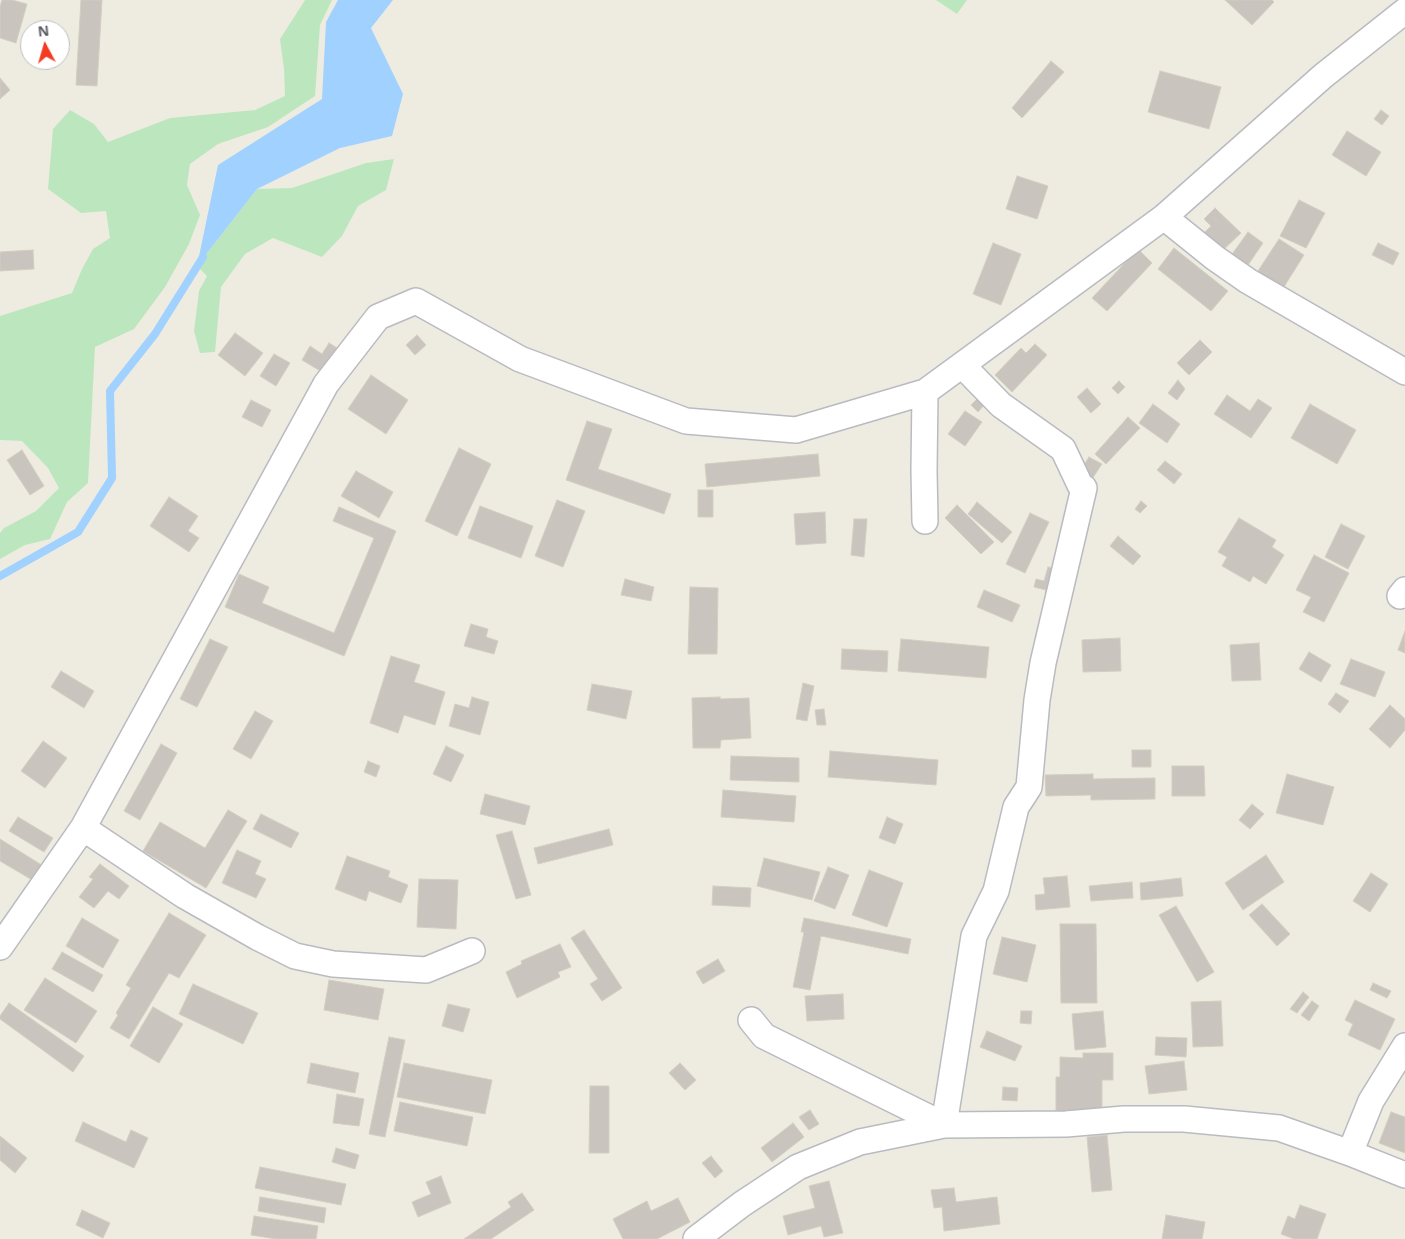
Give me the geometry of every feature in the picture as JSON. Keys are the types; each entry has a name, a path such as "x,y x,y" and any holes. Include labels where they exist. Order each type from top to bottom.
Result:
{"street":[{"path":"0,947 83,828 326,384 378,317 416,301 520,359 686,421 796,430 925,392 1164,217 1323,76 1405,11"},
{"path":"1164,217 1215,258 1248,281 1405,372"},
{"path":"944,1125 974,936 996,892 1016,807 1030,787 1037,700 1043,663 1082,487 1063,449 1001,405 962,366"},
{"path":"925,392 924,471 926,521"},
{"path":"83,828 185,896 257,937 295,956 334,964 426,970 472,950"},
{"path":"750,1020 764,1036 944,1125"},
{"path":"1350,1153 1370,1101 1405,1046"},
{"path":"706,1236 742,1204 798,1167 860,1142 944,1125 1066,1124 1124,1119 1184,1119 1279,1128 1405,1175"}],"green space":[{"path":"305,0 332,0 320,25 315,96 268,127 218,144 190,164 187,185 200,215 189,244 165,287 134,329 95,347 88,483 67,502 50,539 25,545 0,559 0,533 4,528 36,511 59,488 48,468 22,441 0,440 0,316 72,293 93,249 110,238 106,211 81,213 48,189 53,129 70,110 94,124 108,142 170,118 255,110 285,96 280,39"},
{"path":"936,0 967,0 957,14"},
{"path":"394,159 386,190 358,206 342,236 322,257 273,238 245,254 221,287 215,352 200,353 194,331 199,291 207,276 197,266 257,189 292,188 366,163"}],"water":[{"path":"338,0 393,0 371,28 403,94 392,136 340,148 257,189 197,266 218,165 322,99 326,22"}],"building":[{"path":"2,0 12,0 27,4 22,20 20,20 20,29 16,43 0,38 0,7"},
{"path":"81,0 102,0 97,86 76,85"},
{"path":"1225,0 1272,0 1274,2 1252,25"},
{"path":"1051,61 1064,72 1022,118 1012,108"},
{"path":"1160,71 1221,87 1209,129 1148,112"},
{"path":"0,78 10,90 0,99"},
{"path":"1381,110 1389,116 1382,125 1374,119"},
{"path":"1347,131 1381,152 1366,176 1332,155"},
{"path":"1017,176 1048,186 1037,219 1006,209"},
{"path":"1299,200 1325,213 1306,248 1280,236"},
{"path":"1215,208 1241,233 1221,252 1203,234 1211,226 1204,219"},
{"path":"1248,232 1263,243 1246,268 1230,257"},
{"path":"1279,239 1304,255 1282,290 1256,274"},
{"path":"993,243 1021,254 1001,305 973,294"},
{"path":"1378,243 1399,253 1393,265 1372,255"},
{"path":"1174,248 1228,291 1211,311 1158,269"},
{"path":"1138,249 1152,263 1107,311 1092,298"},
{"path":"33,250 34,269 0,271 0,252"},
{"path":"235,333 263,353 245,376 218,355"},
{"path":"417,335 426,345 415,355 406,345"},
{"path":"1200,340 1212,352 1189,375 1177,363"},
{"path":"329,343 342,351 327,375 302,360 310,346 322,354"},
{"path":"1035,344 1047,355 1012,392 995,375 1021,348 1026,353"},
{"path":"274,354 290,363 276,386 260,376"},
{"path":"371,375 408,400 386,434 348,409"},
{"path":"1178,380 1185,389 1177,400 1168,393"},
{"path":"1119,381 1125,387 1118,394 1112,388"},
{"path":"1087,388 1101,404 1091,413 1077,397"},
{"path":"1227,395 1250,411 1258,399 1272,408 1251,438 1214,414"},
{"path":"978,398 985,404 978,412 971,405"},
{"path":"251,400 271,410 262,427 242,417"},
{"path":"1153,404 1180,424 1167,443 1139,423"},
{"path":"1310,404 1356,430 1337,464 1291,438"},
{"path":"965,411 982,422 965,446 948,434"},
{"path":"1128,417 1140,428 1106,464 1095,454"},
{"path":"587,421 612,429 598,469 671,494 664,514 566,480"},
{"path":"459,448 491,464 457,536 425,521"},
{"path":"22,450 44,486 30,495 7,460"},
{"path":"818,454 820,476 707,487 705,464"},
{"path":"1089,457 1102,464 1092,479 1080,471"},
{"path":"1165,461 1182,474 1174,484 1157,470"},
{"path":"356,471 393,492 379,518 341,496"},
{"path":"698,490 713,490 713,517 698,517"},
{"path":"169,497 198,516 188,531 199,538 189,552 150,526"},
{"path":"557,500 585,511 563,567 535,556"},
{"path":"1141,501 1147,506 1140,513 1135,509"},
{"path":"977,502 1012,532 1002,543 968,514"},
{"path":"957,505 994,542 981,554 945,518"},
{"path":"480,506 533,526 521,558 468,538"},
{"path":"339,507 396,531 344,656 225,607 239,574 269,587 262,603 334,633 374,538 333,521"},
{"path":"825,512 826,543 796,545 794,514"},
{"path":"1030,513 1049,522 1025,573 1006,564"},
{"path":"1239,518 1276,540 1272,547 1284,555 1266,584 1253,576 1250,582 1222,566 1227,557 1218,552"},
{"path":"854,519 867,519 864,557 851,555"},
{"path":"1341,524 1365,536 1348,569 1325,557"},
{"path":"1118,536 1141,556 1133,565 1110,546"},
{"path":"1314,555 1349,573 1324,622 1303,612 1311,597 1296,590"},
{"path":"1048,567 1060,569 1053,595 1045,593 1046,590 1034,587 1036,579 1044,581"},
{"path":"625,579 654,587 651,601 621,595"},
{"path":"690,587 718,588 717,654 688,654"},
{"path":"984,590 1020,605 1012,622 977,607"},
{"path":"471,624 488,629 486,637 498,641 494,654 464,646"},
{"path":"1405,631 1405,653 1398,650"},
{"path":"1120,638 1121,671 1083,672 1082,640"},
{"path":"210,639 228,647 197,707 180,699"},
{"path":"901,639 989,647 986,678 898,671"},
{"path":"1259,643 1261,680 1232,681 1230,645"},
{"path":"842,649 888,651 887,672 841,669"},
{"path":"1309,652 1331,665 1321,682 1299,669"},
{"path":"391,656 420,665 414,682 445,692 435,725 404,715 398,733 370,723"},
{"path":"1351,659 1385,672 1375,697 1340,684"},
{"path":"61,671 94,691 84,708 51,687"},
{"path":"803,683 814,686 807,721 796,719"},
{"path":"592,684 632,691 626,719 587,710"},
{"path":"1336,693 1349,701 1340,713 1328,704"},
{"path":"472,697 489,702 480,735 449,726 455,704 469,708"},
{"path":"720,697 720,699 749,698 751,738 721,740 720,748 693,748 692,698"},
{"path":"1390,705 1405,719 1405,730 1390,748 1369,729"},
{"path":"824,709 826,725 817,725 815,710"},
{"path":"255,711 273,721 251,759 233,749"},
{"path":"43,741 67,758 45,788 21,771"},
{"path":"161,744 177,753 140,820 124,811"},
{"path":"446,746 464,755 451,782 433,774"},
{"path":"1132,750 1151,750 1151,767 1132,767"},
{"path":"830,751 938,760 936,785 828,777"},
{"path":"731,756 799,758 799,782 730,780"},
{"path":"368,761 380,766 376,777 364,772"},
{"path":"1172,766 1204,766 1205,796 1172,796"},
{"path":"1093,774 1093,779 1155,778 1155,799 1091,800 1091,795 1046,796 1045,775"},
{"path":"1287,774 1334,787 1323,825 1276,813"},
{"path":"723,790 796,796 794,822 721,817"},
{"path":"485,794 530,806 525,825 480,814"},
{"path":"1252,804 1264,814 1250,829 1239,820"},
{"path":"228,810 247,821 206,888 143,851 160,822 205,848"},
{"path":"261,814 299,833 291,848 253,829"},
{"path":"18,817 53,838 44,852 9,831"},
{"path":"887,817 903,824 895,844 879,838"},
{"path":"609,829 613,845 538,864 534,848"},
{"path":"512,831 531,895 516,899 496,835"},
{"path":"0,839 48,869 39,884 0,861"},
{"path":"237,850 261,861 255,874 266,879 256,898 222,883"},
{"path":"1266,855 1284,882 1243,910 1225,883"},
{"path":"347,856 390,871 388,877 408,885 401,903 369,891 366,901 335,889"},
{"path":"764,858 820,872 812,900 757,886"},
{"path":"100,864 129,886 119,899 108,891 94,908 79,897 93,879 89,877"},
{"path":"828,867 849,875 835,909 814,901"},
{"path":"869,870 903,883 887,927 852,915"},
{"path":"1371,873 1388,884 1370,912 1353,901"},
{"path":"1067,876 1070,907 1036,910 1035,895 1045,894 1043,878"},
{"path":"1181,878 1183,896 1141,900 1140,883"},
{"path":"419,879 458,880 456,929 417,927"},
{"path":"1132,882 1133,898 1091,901 1089,886"},
{"path":"713,886 751,888 750,907 712,905"},
{"path":"1262,904 1290,934 1277,946 1249,915"},
{"path":"1176,906 1214,972 1197,982 1159,915"},
{"path":"169,913 206,935 179,978 169,973 129,1039 110,1028 118,1015 116,1013 131,988 126,985"},
{"path":"82,918 119,940 103,968 66,946"},
{"path":"804,918 911,939 908,954 821,936 810,990 793,987 804,932 801,932"},
{"path":"1060,924 1096,924 1097,1003 1061,1003"},
{"path":"584,930 622,988 602,1001 590,984 598,979 571,938"},
{"path":"1002,937 1036,945 1027,982 993,974"},
{"path":"560,944 571,967 558,972 560,977 517,998 506,972 522,964 521,961"},
{"path":"62,952 103,975 93,992 52,969"},
{"path":"718,959 725,971 703,984 696,972"},
{"path":"45,978 97,1011 76,1043 24,1010"},
{"path":"329,980 384,989 378,1020 324,1010"},
{"path":"1373,983 1391,991 1387,998 1370,990"},
{"path":"193,984 258,1013 243,1044 179,1014"},
{"path":"1303,992 1309,997 1297,1013 1290,1009"},
{"path":"843,994 844,1019 807,1021 805,996"},
{"path":"1355,1000 1395,1019 1380,1050 1348,1035 1353,1024 1345,1020"},
{"path":"1221,1001 1223,1046 1193,1047 1191,1002"},
{"path":"1312,1001 1319,1006 1309,1021 1301,1015"},
{"path":"9,1003 84,1056 73,1072 0,1019"},
{"path":"448,1004 470,1009 463,1032 442,1026"},
{"path":"153,1007 183,1024 159,1063 130,1046"},
{"path":"1021,1011 1032,1011 1031,1024 1020,1023"},
{"path":"1103,1011 1106,1047 1075,1050 1072,1014"},
{"path":"987,1031 1022,1046 1015,1061 980,1047"},
{"path":"389,1037 405,1040 385,1137 369,1134"},
{"path":"1156,1037 1187,1038 1186,1057 1155,1055"},
{"path":"1083,1053 1113,1053 1113,1080 1102,1080 1102,1114 1056,1114 1056,1077 1060,1077 1060,1057 1083,1058"},
{"path":"1184,1061 1187,1090 1149,1094 1145,1066"},
{"path":"311,1063 359,1073 355,1093 307,1083"},
{"path":"404,1063 492,1080 485,1114 397,1097"},
{"path":"680,1063 696,1080 685,1090 669,1073"},
{"path":"590,1086 609,1086 609,1153 589,1153"},
{"path":"1003,1087 1018,1088 1017,1101 1002,1100"},
{"path":"337,1094 364,1099 359,1126 333,1123"},
{"path":"400,1102 473,1117 467,1146 394,1131"},
{"path":"810,1110 819,1124 809,1130 799,1117"},
{"path":"1391,1112 1405,1117 1405,1153 1379,1143"},
{"path":"83,1122 126,1142 131,1130 148,1138 134,1168 75,1141"},
{"path":"793,1123 804,1137 772,1162 761,1148"},
{"path":"1107,1135 1112,1190 1092,1192 1087,1137"},
{"path":"0,1136 27,1158 15,1173 0,1160"},
{"path":"336,1148 359,1155 355,1169 332,1162"},
{"path":"711,1156 723,1171 715,1178 702,1163"},
{"path":"260,1167 346,1184 341,1205 255,1188"},
{"path":"441,1176 451,1203 418,1217 412,1202 431,1194 426,1182"},
{"path":"829,1181 843,1233 824,1237 821,1226 788,1235 783,1216 815,1208 809,1186"},
{"path":"954,1188 956,1202 997,1197 1000,1224 944,1231 942,1207 934,1208 931,1190"},
{"path":"522,1193 534,1210 491,1239 464,1239 511,1207 508,1202"},
{"path":"260,1197 326,1208 324,1223 258,1211"},
{"path":"678,1198 690,1222 657,1239 623,1239 613,1219 647,1201 651,1211"},
{"path":"1300,1205 1326,1214 1317,1239 1294,1239 1281,1234 1288,1216 1295,1219"},
{"path":"82,1210 110,1223 103,1238 76,1225"},
{"path":"1166,1215 1205,1222 1202,1239 1162,1239"},
{"path":"254,1216 318,1226 316,1239 277,1239 251,1235"}],"waterway":[{"path":"0,576 78,532 112,478 110,391 155,334 203,257"}]}
